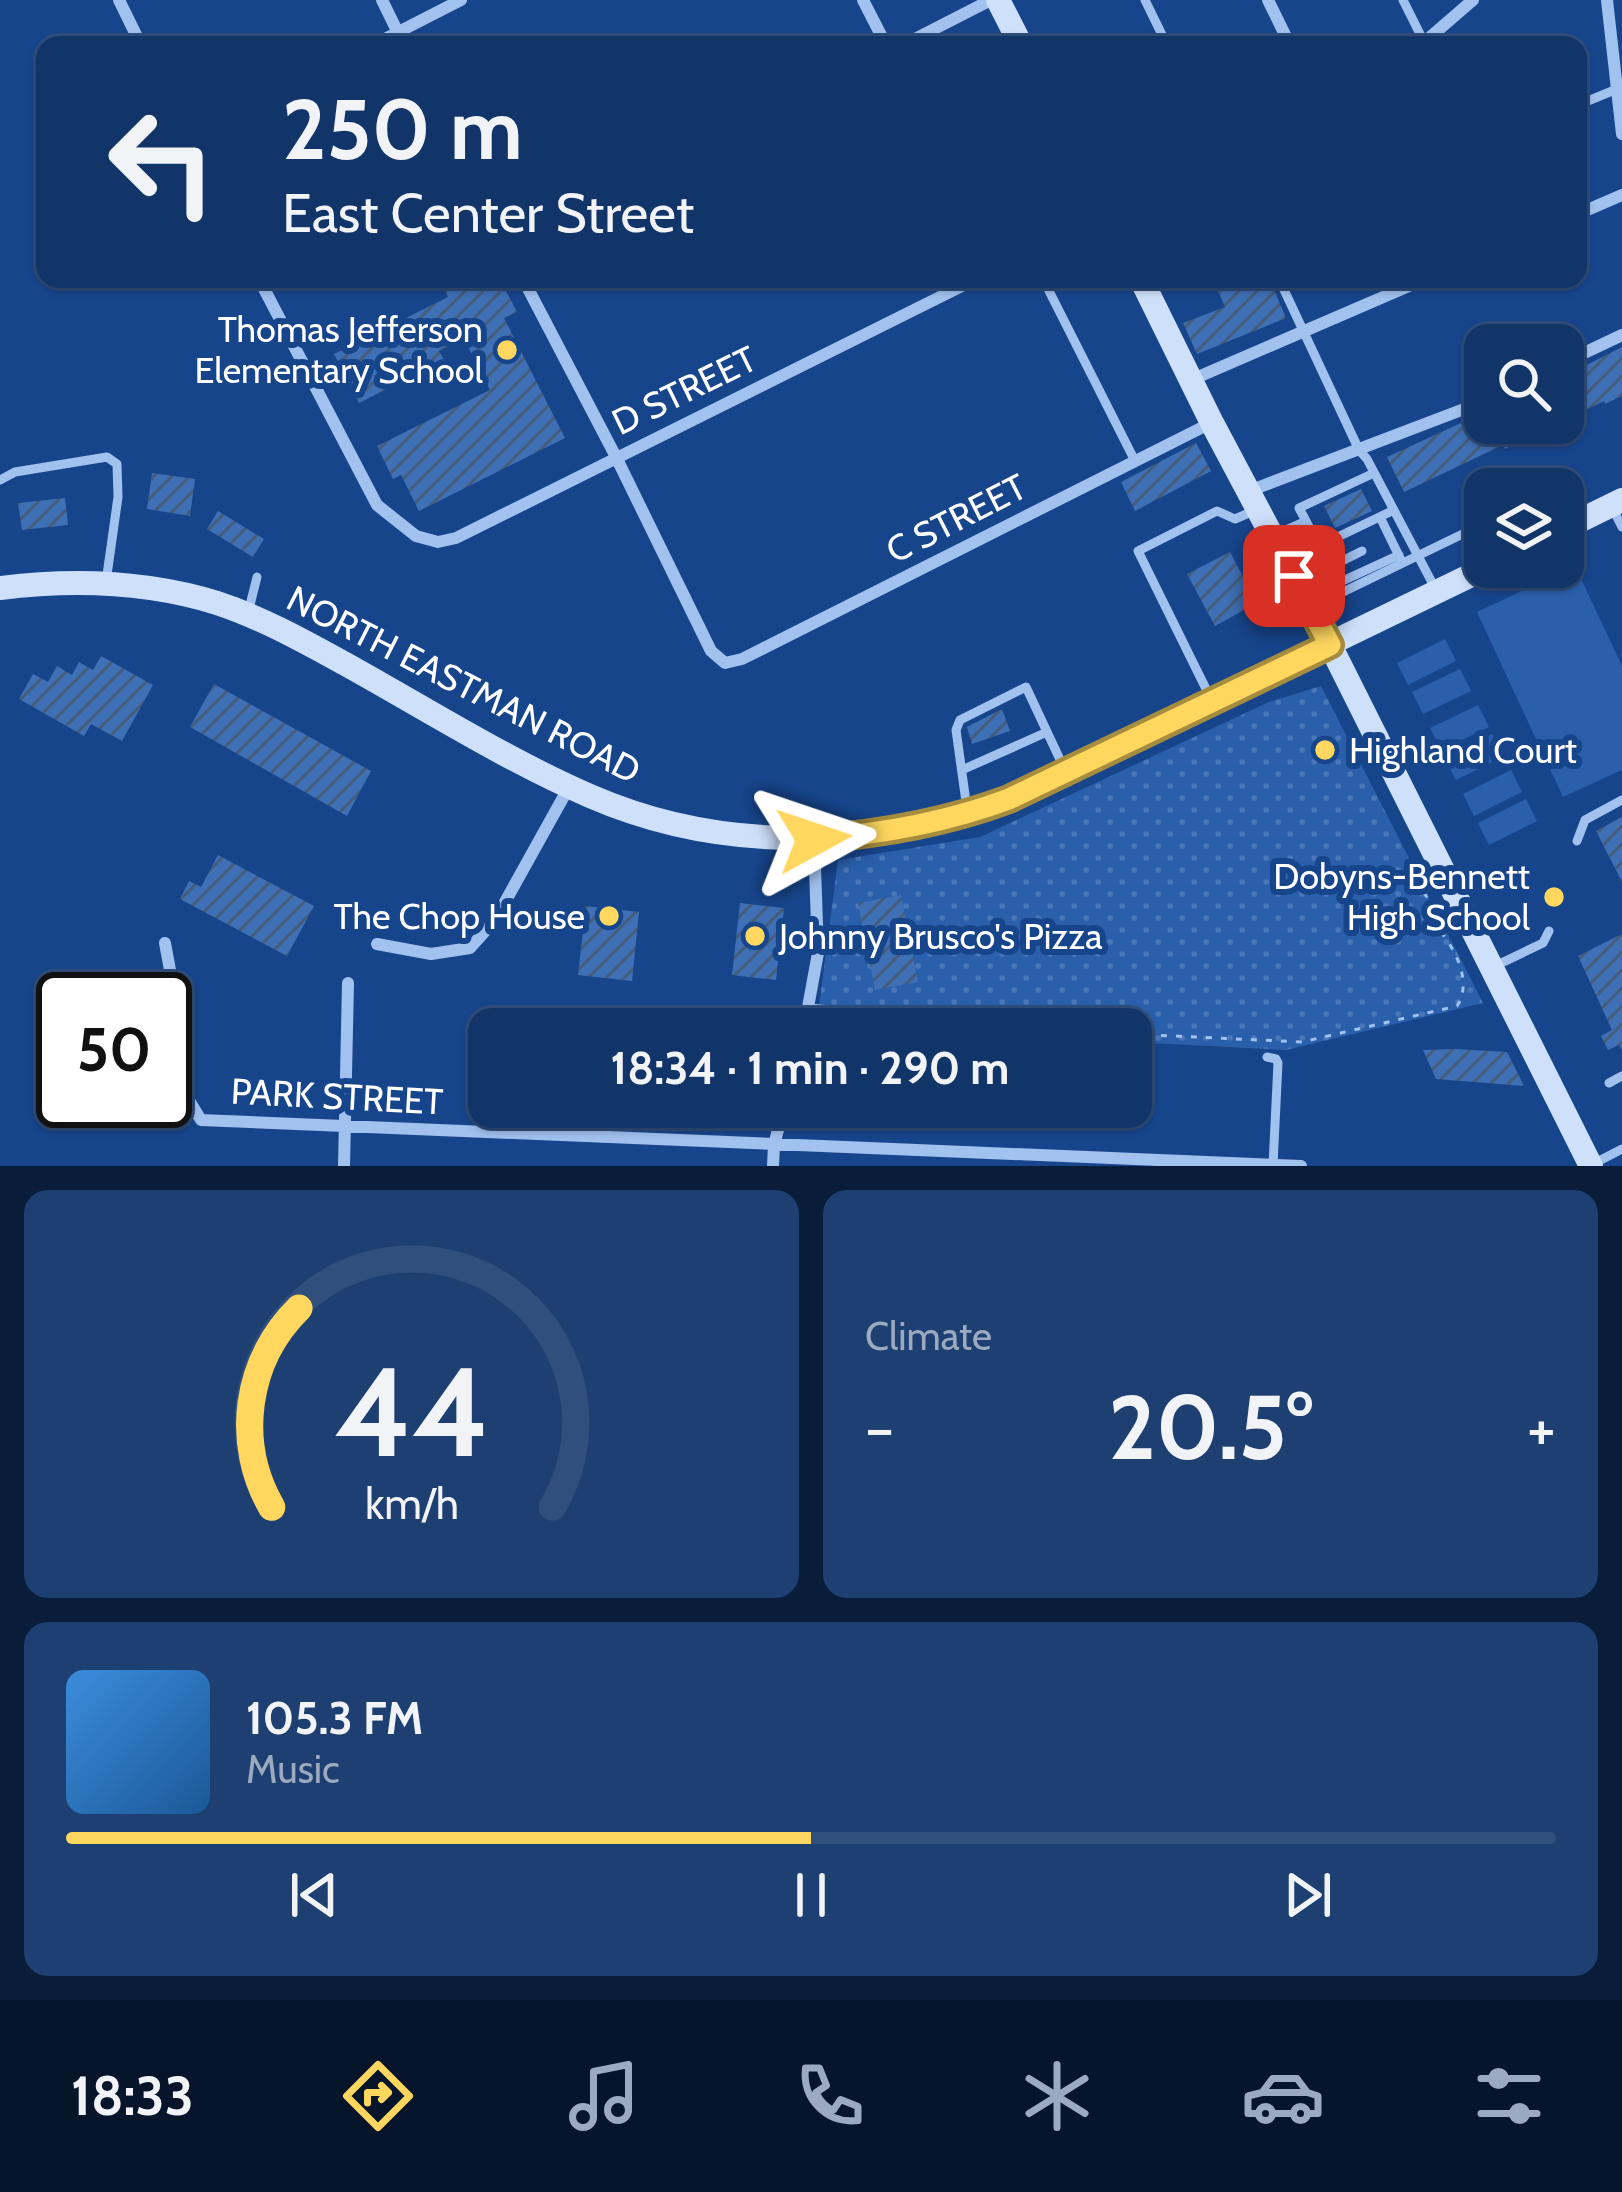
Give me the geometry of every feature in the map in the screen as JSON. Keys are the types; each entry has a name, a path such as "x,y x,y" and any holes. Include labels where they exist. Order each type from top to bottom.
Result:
{"main road":[{"path":"995,0 1017,36"},
{"path":"1145,288 1590,1166"},
{"path":"1584,523 1618,511"},
{"name":"NORTH EASTMAN ROAD","path":"0,588 106,582 219,604 306,642 569,786 617,806 691,827 814,839 881,833 967,814 1066,773 1464,579"}],"street":[{"path":"119,0 137,36"},
{"path":"382,0 400,36"},
{"path":"404,36 461,0"},
{"path":"863,0 881,36"},
{"path":"921,36 995,0"},
{"path":"1268,0 1286,36"},
{"path":"1431,36 1473,0"},
{"path":"1607,0 1622,134"},
{"path":"1587,210 1622,195"},
{"name":"D STREET","path":"264,288 377,505 416,536 438,542 456,538 958,288"},
{"path":"528,288 616,457"},
{"path":"1191,380 1404,288"},
{"path":"1584,353 1622,335"},
{"path":"1254,500 1358,450 1464,409"},
{"name":"C STREET","path":"616,457 711,651 725,663 742,659 1212,423"},
{"path":"377,944 431,954 470,948 495,920 569,786"},
{"path":"809,1008 818,953 814,839"},
{"name":"PARK STREET","path":"165,943 187,1096 201,1120 1301,1166"},
{"path":"344,1166 348,983"},
{"path":"773,1166 778,1128"}],"lane":[{"path":"1145,0 1163,36"},
{"path":"1403,0 1419,36"},
{"path":"1587,101 1617,89"},
{"path":"1047,288 1135,461"},
{"path":"1283,288 1358,450 1437,592"},
{"path":"0,480 15,472 107,457 117,464 118,497 106,582"},
{"path":"1374,473 1299,508 1343,592 1400,559 1464,533"},
{"path":"1212,701 1138,551 1217,511 1235,519 1254,500"},
{"path":"1319,546 1394,510"},
{"path":"1380,517 1385,541 1400,559"},
{"path":"1273,536 1306,521"},
{"path":"1294,576 1315,567 1330,567 1362,551"},
{"path":"247,615 257,578"},
{"path":"967,814 956,730 960,720 1026,688 1066,773"},
{"path":"962,770 1047,732"},
{"path":"1577,842 1585,820 1622,800"},
{"path":"1492,967 1543,943 1549,931"},
{"path":"1267,1057 1278,1064 1273,1166"},
{"path":"1609,1083 1622,1076"},
{"path":"1590,1166 1622,1149"}],"path":[{"path":"1152,1035 1302,1042 1457,1006 1463,978 1443,932 1430,920 1423,892 1414,881 1383,873"}],"shaded area":[{"path":"1584,585 1622,666 1622,770 1563,797 1477,612 1528,588"},
{"path":"1445,639 1456,661 1408,685 1397,663"},
{"path":"1460,669 1471,691 1423,714 1412,692"},
{"path":"1321,686 1483,1003 1286,1050 1152,1043 1152,1008 819,1008 838,860 980,837 1269,702"},
{"path":"1478,705 1489,727 1441,750 1430,728"},
{"path":"1492,734 1504,756 1456,780 1444,758"},
{"path":"1511,770 1522,792 1474,816 1463,794"},
{"path":"1526,799 1537,821 1489,845 1478,823"}],"building":[{"path":"444,288 505,288 517,312 504,318 565,438 419,511 401,475 393,479 377,446 490,390 464,339 439,351 444,360 359,403 334,354 448,297"},
{"path":"1217,288 1273,288 1286,318 1197,354 1183,323 1225,307"},
{"path":"1622,347 1622,396 1584,411 1584,366"},
{"path":"1464,422 1464,444 1515,444 1505,449 1503,445 1404,492 1387,457"},
{"path":"1196,443 1211,471 1135,511 1121,482"},
{"path":"152,473 195,479 190,516 147,509"},
{"path":"1361,489 1372,511 1335,528 1324,506"},
{"path":"65,498 68,525 22,530 18,503"},
{"path":"218,511 264,539 253,557 207,529"},
{"path":"1230,552 1257,603 1215,626 1187,574"},
{"path":"101,656 153,685 122,741 91,724 84,736 19,699 33,674 48,682 57,666 72,675 79,662 93,670"},
{"path":"214,684 371,771 347,816 190,727"},
{"path":"1002,709 1010,731 972,744 967,727"},
{"path":"1622,817 1622,882 1596,831"},
{"path":"218,855 314,906 287,956 180,899 189,881 201,887"},
{"path":"901,895 918,982 875,990 858,903"},
{"path":"740,903 784,908 776,980 732,975"},
{"path":"586,906 639,912 632,981 578,975"},
{"path":"1622,934 1622,1050 1619,1045 1608,1050 1601,1036 1612,1030 1578,956"},
{"path":"1423,1050 1507,1052 1524,1086 1436,1079"}],"place":[{"name":"Thomas Jefferson Elementary School","path":"507,350"},
{"name":"Highland Court","path":"1325,750"},
{"name":"Dobyns-Bennett High School","path":"1554,897"},
{"name":"The Chop House","path":"609,916"},
{"name":"Johnny Brusco's Pizza","path":"755,936"}],"route":[{"path":"814,839 919,826 1009,799 1330,645 1294,576"}]}
